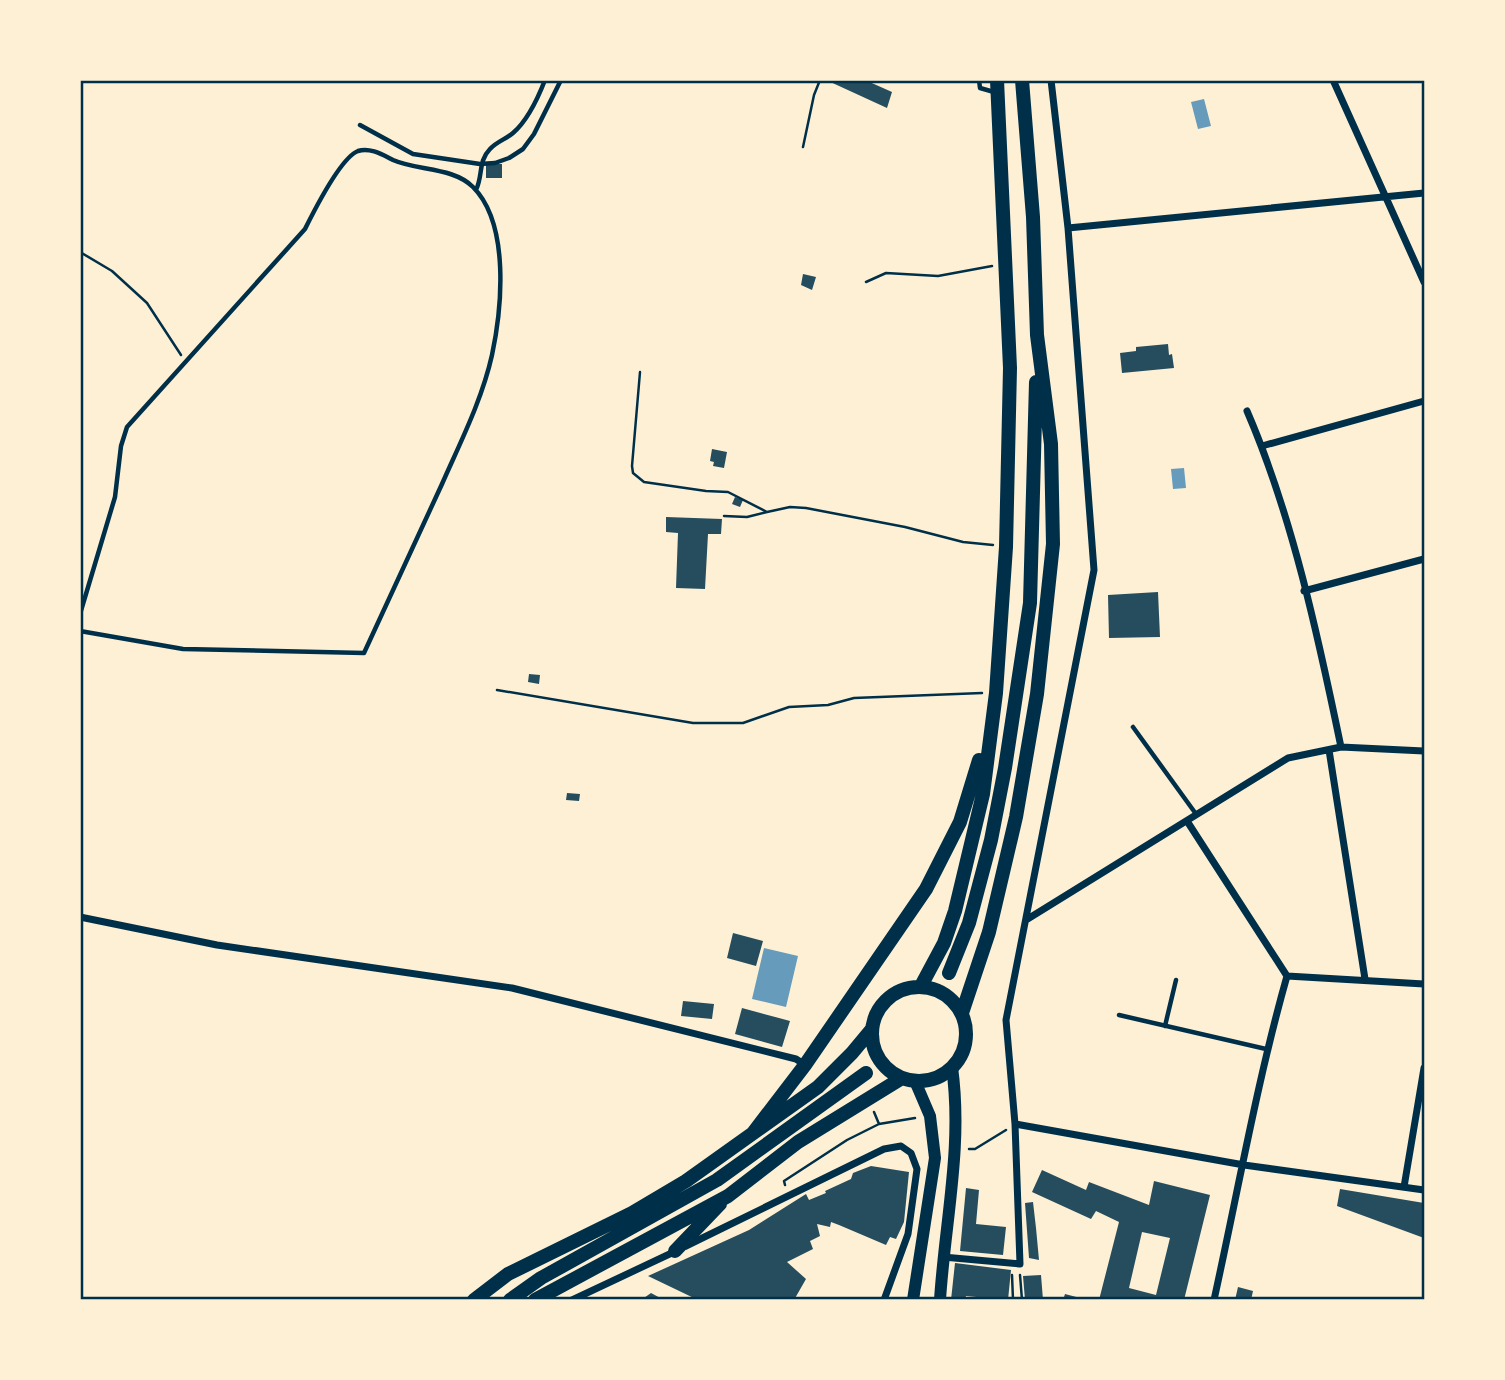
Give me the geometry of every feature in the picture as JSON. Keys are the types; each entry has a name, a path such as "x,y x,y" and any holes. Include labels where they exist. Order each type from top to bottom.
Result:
{"highway":[{"path":"948,973 969,923 991,840 1005,768 1030,603 1037,335 1033,217 1022,80"},
{"path":"921,986 944,943 955,911 983,793 995,700 1006,547 1010,368 998,87"},
{"path":"872,1029 876,1053 891,1072 909,1080 928,1080 941,1076 953,1067 964,1046 963,1018 989,932 1016,817 1039,681 1053,544 1051,444 1037,335"},
{"path":"753,1133 805,1065 911,912 943,858 971,790 995,700"},
{"path":"474,1300 508,1274 632,1213 675,1188 818,1087 872,1029 880,1007 898,991 921,986 938,990 952,999 963,1018"},
{"path":"510,1300 541,1278 717,1180 866,1073"},
{"path":"675,1251 728,1196 798,1142 867,1099 909,1080"},
{"path":"535,1300 728,1196"}],"main road":[{"path":"940,1300 955,1164 956,1103 953,1067"},
{"path":"909,1080 930,1116 935,1158 914,1300"}],"street":[{"path":"943,1257 1016,1263 1015,1125 1006,1020 1094,570 1068,228 1051,80"},
{"path":"1333,80 1424,282"},
{"path":"1068,228 1424,193"},
{"path":"1262,446 1424,401"},
{"path":"1247,411 1278,492 1341,747"},
{"path":"1304,590 1424,559"},
{"path":"1026,920 1288,758 1341,747 1424,751"},
{"path":"1329,750 1366,979"},
{"path":"1187,821 1287,975 1266,1049 1214,1300"},
{"path":"80,917 217,945 512,988 796,1059 805,1065"},
{"path":"1287,975 1424,984"},
{"path":"1404,1187 1424,1068"},
{"path":"1015,1125 1244,1165 1424,1191"},
{"path":"572,1300 884,1149 901,1146 911,1153 917,1169 908,1234 884,1300"}],"lane":[{"path":"475,190 482,178 480,164 489,150 522,124 545,80"},
{"path":"360,125 413,154 480,164 509,158 523,149 534,134 561,80"},
{"path":"979,80 980,88 998,87"},
{"path":"80,614 115,497 123,436 132,420 305,229 322,196 347,159 366,150 405,165 458,176 475,190 483,199 492,222 499,256 492,356 453,459 364,653 183,649 80,631"},
{"path":"1133,727 1197,815"},
{"path":"1165,1026 1177,980"},
{"path":"1119,1015 1266,1049"}],"path":[{"path":"803,148 814,95 820,80"},
{"path":"80,252 112,271 147,303 186,360"},
{"path":"866,282 886,273 938,276 1006,266"},
{"path":"640,372 632,466 638,479 728,492 766,512"},
{"path":"724,516 747,517 790,507 806,508 905,527 963,542 1006,547"},
{"path":"496,690 693,723 743,723 789,708 828,705 854,698 995,700"},
{"path":"867,1099 879,1124"},
{"path":"790,1196 783,1181 846,1140 879,1124 930,1116"},
{"path":"1013,1300 1016,1263"},
{"path":"1016,1263 1021,1300"}],"water":[{"path":"1204,99 1211,126 1198,129 1191,102"},
{"path":"1184,468 1186,488 1173,489 1171,469"},
{"path":"764,948 798,956 786,1007 752,999"}],"building":[{"path":"826,80 865,80 892,92 887,108"},
{"path":"486,164 502,164 502,178 486,178"},
{"path":"803,274 816,277 812,290 801,285"},
{"path":"1168,344 1174,368 1122,373 1120,353 1136,351 1136,347"},
{"path":"712,449 727,452 724,468 713,466 714,462 710,461"},
{"path":"735,497 743,500 740,507 732,504"},
{"path":"666,517 722,519 721,534 708,534 705,589 676,588 678,533 666,532"},
{"path":"1158,592 1160,637 1109,638 1108,595"},
{"path":"529,674 540,675 539,684 528,682"},
{"path":"567,793 580,794 579,801 566,800"},
{"path":"733,933 763,941 756,966 727,958"},
{"path":"683,1001 714,1004 712,1019 681,1016"},
{"path":"742,1008 790,1021 782,1047 735,1034"},
{"path":"871,1166 909,1172 904,1222 896,1239 890,1237 886,1245 831,1222 830,1227 817,1224 820,1236 810,1241 813,1249 787,1262 806,1279 794,1300 698,1300 648,1276 749,1230 806,1194 809,1200 826,1193 825,1191 851,1179 853,1173"},
{"path":"1042,1170 1086,1190 1089,1182 1149,1205 1154,1181 1210,1195 1184,1300 1099,1300 1119,1222 1096,1211 1091,1219 1032,1192","holes":["1142,1232 1170,1238 1156,1295 1129,1288"]},
{"path":"966,1188 979,1190 976,1224 1006,1227 1003,1255 960,1251"},
{"path":"1340,1189 1424,1203 1424,1238 1337,1206"},
{"path":"1033,1202 1039,1260 1029,1258 1025,1203"},
{"path":"955,1263 1011,1270 1008,1300 966,1296 965,1300 951,1300"},
{"path":"1041,1275 1043,1300 1025,1300 1023,1276"},
{"path":"1238,1287 1253,1291 1251,1300 1235,1300"},
{"path":"651,1293 664,1300 641,1300"},
{"path":"1065,1294 1084,1299 1084,1300 1063,1300"}]}
